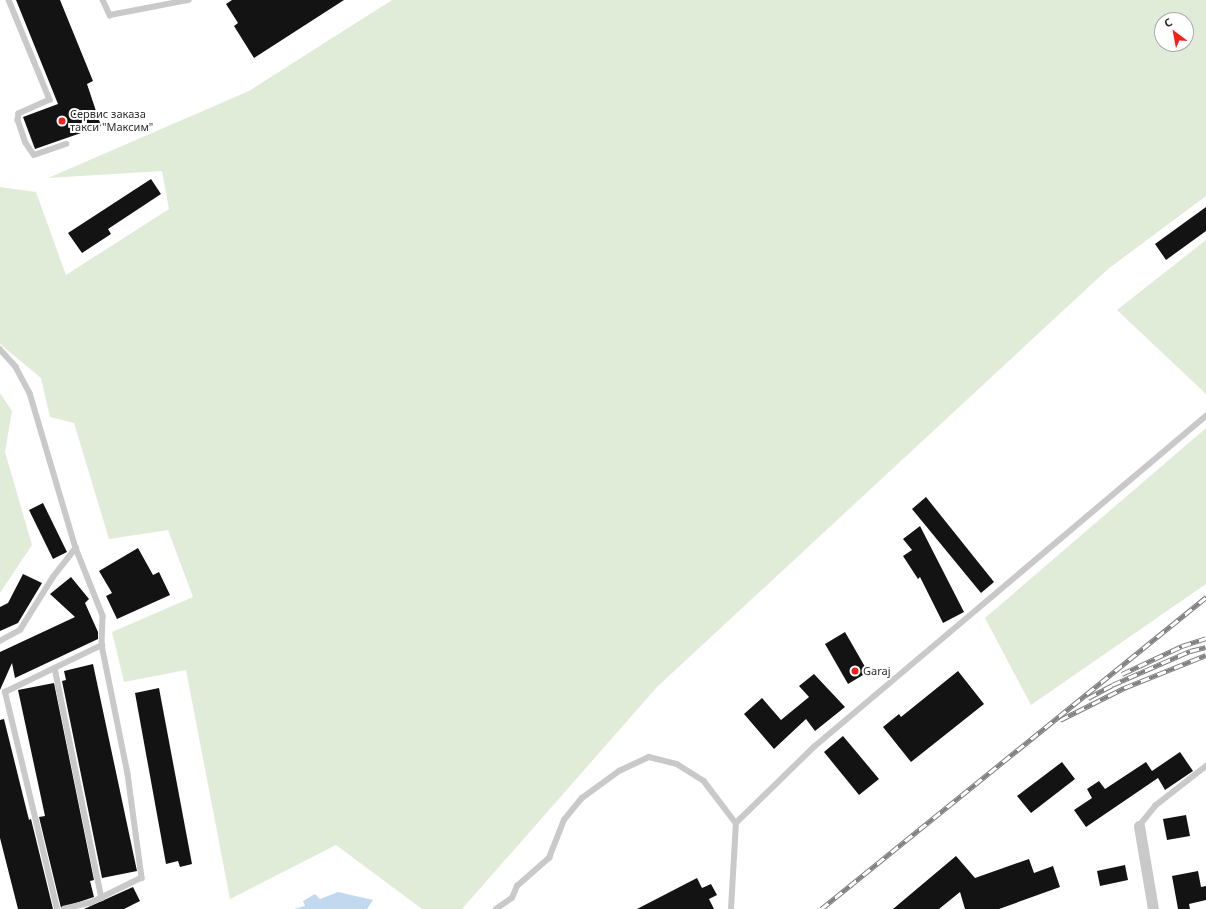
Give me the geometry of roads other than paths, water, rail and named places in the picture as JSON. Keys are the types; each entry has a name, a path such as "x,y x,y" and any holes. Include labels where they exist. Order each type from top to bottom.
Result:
{"street":[{"path":"1139,826 1153,909"}],"lane":[{"path":"9,0 50,100 19,114 18,120 26,143 34,155 66,144"},
{"path":"103,0 110,15 189,0"},
{"path":"0,349 16,367 30,393 76,548 102,616 102,645 128,774 142,878 102,898 65,909"},
{"path":"736,823 815,746 1206,416"},
{"path":"0,642 20,630 52,577 76,548"},
{"path":"57,909 5,692 102,645"},
{"path":"56,668 102,898"},
{"path":"496,909 512,898 517,886 549,858 564,820 582,798 619,771 649,757 677,764 704,781 736,823 731,909"},
{"path":"1139,826 1155,806 1206,766"}],"water":[{"path":"338,892 373,900 367,909 294,909 305,906 303,901 315,894 320,899"}],"railway":[{"path":"821,909 1206,597"},
{"path":"1122,674 1182,646 1206,638"},
{"path":"1088,698 1112,685 1190,651 1206,647"},
{"path":"1060,720 1124,688 1206,655"}],"place":[{"name":"Сервис заказа такси \"Максим\"","path":"62,121"},
{"name":"Garaj","path":"855,671"}]}
